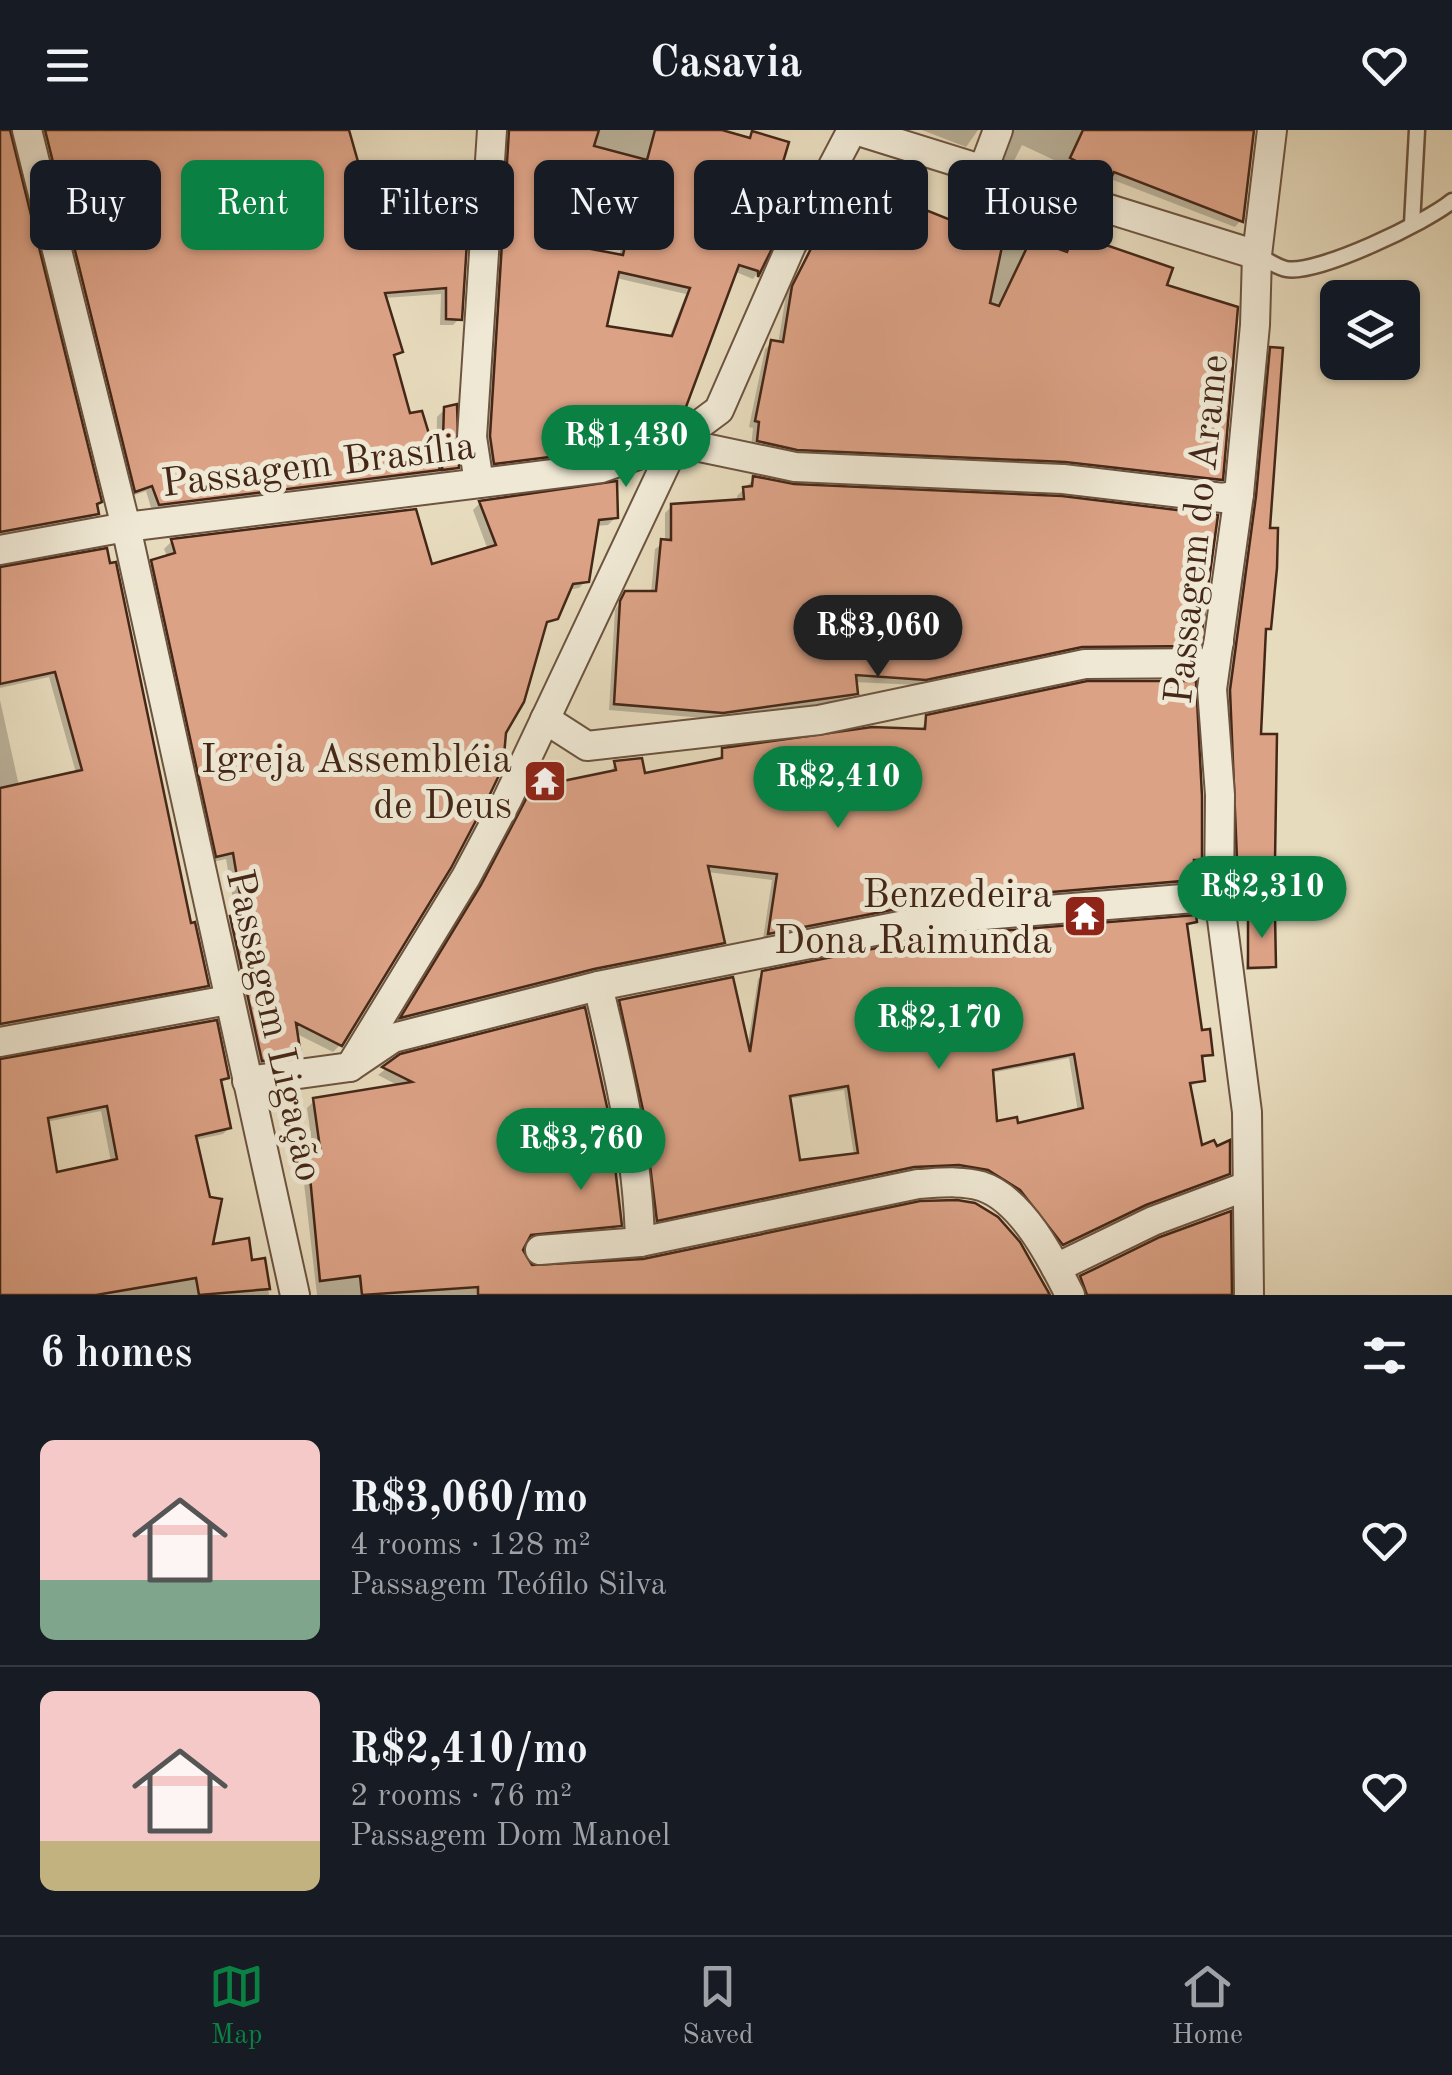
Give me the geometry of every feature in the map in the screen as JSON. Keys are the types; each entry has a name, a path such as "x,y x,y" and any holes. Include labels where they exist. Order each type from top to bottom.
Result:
{"street":[{"name":"Passagem Ligação","path":"27,130 126,527 295,1295"},
{"path":"479,483 472,437 492,130"},
{"path":"350,1067 466,877 676,442 719,410 792,246 854,130 951,160"},
{"path":"987,160 998,130"},
{"name":"Passagem do Arame","path":"1249,1295 1247,1112 1220,896 1220,795 1212,689 1239,494 1256,325 1257,256 1272,130"},
{"path":"1113,211 1257,256"},
{"name":"Passagem Brasília","path":"0,550 126,527 602,468 676,442"},
{"path":"676,442 796,467 1063,479 1223,498 1239,494"},
{"path":"545,720 587,746 761,728 989,688 1084,664 1213,663 1222,636"},
{"path":"247,1081 350,1067 393,1038 469,1022 598,986 935,919 1220,896"},
{"path":"598,986 626,1098 639,1182 640,1242"},
{"path":"0,1042 228,1000"},
{"path":"540,1250 640,1242 918,1184 952,1183 980,1186 1001,1196 1056,1268 1070,1295"},
{"path":"1056,1268 1153,1220 1247,1186"}],"lane":[{"path":"1412,224 1417,130"},
{"path":"1257,256 1288,270 1334,260 1452,201"}],"building":[{"path":"0,130 10,130 30,211 30,250 40,250 102,502 97,504 99,514 0,532"},
{"path":"45,130 349,130 358,160 344,160 344,250 466,250 462,320 446,319 446,288 385,293 403,352 394,355 410,413 422,411 440,470 159,505 152,486 135,492 75,250 161,250 161,160 52,160"},
{"path":"509,130 599,130 594,146 647,160 655,130 722,130 750,138 752,131 789,142 784,160 694,160 694,250 771,250 758,277 758,271 739,265 683,415 652,432 620,427 615,445 597,451 494,464 490,436 502,250 514,250 514,160 507,160","holes":["619,272 690,288 672,336 607,326"]},
{"path":"1083,130 1254,130 1243,222 1113,174 1113,160 1070,158"},
{"path":"928,211 948,219 948,250 1001,250 990,303 999,306 1026,250 1067,252 1113,247 1173,268 1167,285 1238,307 1223,480 1065,462 797,450 757,441 759,422 755,421 771,340 783,342 792,286 810,250 928,250"},
{"path":"1270,347 1283,348 1270,528 1278,528 1277,568 1271,629 1266,629 1261,734 1277,734 1275,861 1237,860 1230,690 1256,496"},
{"path":"457,404 459,468 442,470 444,407"},
{"path":"753,476 794,484 1062,496 1218,515 1200,646 1082,647 926,680 856,675 858,694 723,713 614,704 620,601 625,591 656,591 661,539 671,540 671,504 744,499 743,487 752,486"},
{"path":"617,481 618,518 599,520 589,582 573,584 558,619 547,622 524,702 506,733 503,767 451,868 342,1046 296,1023 301,1056 262,1061 230,916 243,913 233,853 216,857 151,560 175,553 171,539 416,509 432,564 496,545 479,501"},
{"path":"107,548 110,563 116,562 191,923 195,922 209,986 0,1024 0,788 82,770 55,672 0,684 0,567"},
{"path":"1087,681 1196,681 1202,860 1194,860 1194,880 933,902 768,934 777,874 708,866 725,943 594,969 400,1018 481,885 536,780 557,775 558,782 616,770 614,761 642,758 645,773 722,758 722,748 872,727 925,729 926,715"},
{"path":"1196,915 1197,922 1187,924 1202,1030 1210,1029 1213,1055 1202,1056 1205,1081 1190,1083 1202,1145 1214,1140 1217,1146 1230,1140 1230,1174 1146,1205 1063,1245 1020,1190 988,1170 959,1165 914,1167 657,1221 643,1110 619,1000 733,977 750,1052 762,971 937,936","holes":["1074,1054 1083,1108 1018,1123 1017,1117 997,1121 993,1070","848,1086 858,1153 800,1160 790,1096"]},
{"path":"1248,915 1275,915 1276,967 1248,968"},
{"path":"585,1007 609,1116 622,1226 531,1235 523,1250 532,1265 643,1259 920,1201 957,1200 975,1203 998,1217 1020,1242 1050,1295 478,1295 478,1287 362,1295 360,1276 320,1281 308,1156 321,1155 313,1098 412,1082 382,1067 400,1054"},
{"path":"217,1020 229,1078 221,1080 231,1128 196,1136 210,1197 222,1199 213,1244 249,1238 252,1260 265,1258 270,1289 199,1295 196,1278 96,1295 0,1295 0,1059","holes":["107,1106 117,1159 57,1172 48,1118"]},
{"path":"1231,1211 1232,1295 1087,1295 1080,1276 1160,1237"}],"place":[{"name":"Igreja Assembléia de Deus","path":"545,781"},
{"name":"Benzedeira Dona Raimunda","path":"1085,916"}]}
